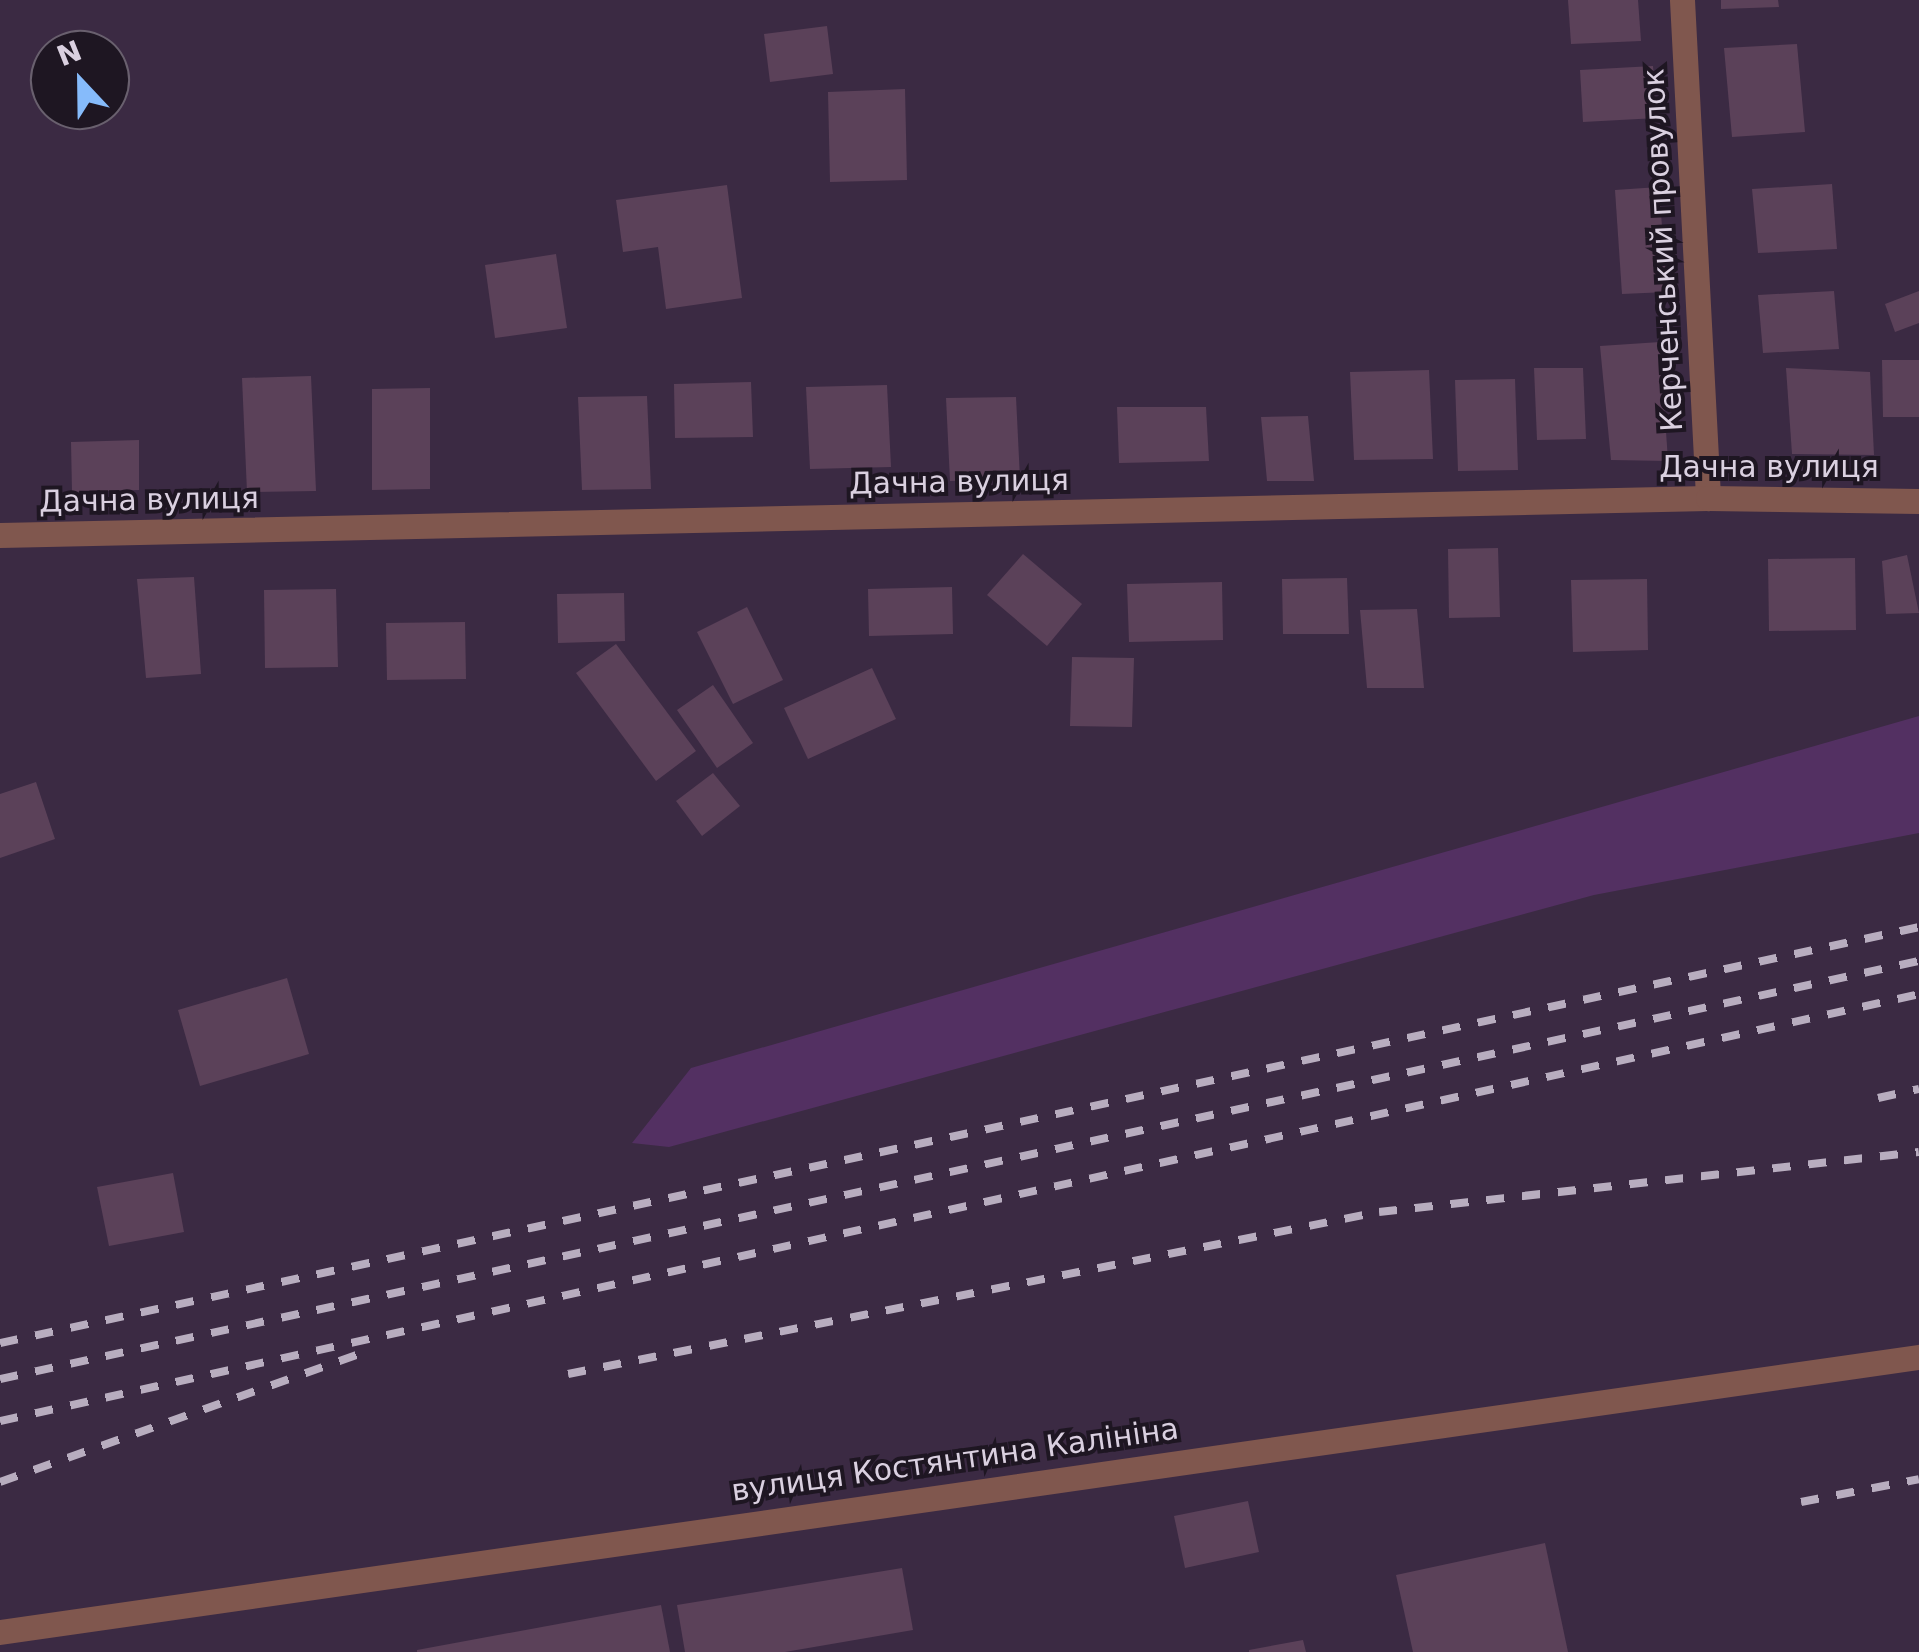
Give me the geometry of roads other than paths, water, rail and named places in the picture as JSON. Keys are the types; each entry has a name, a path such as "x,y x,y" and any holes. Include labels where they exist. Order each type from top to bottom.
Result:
{"street":[{"name":"Керченський провулок","path":"1682,0 1708,498"},
{"name":"Дачна вулиця","path":"0,536 1708,498 1919,501"},
{"name":"вулиця Костянтина Калініна","path":"0,1632 1919,1357"}],"railway":[{"path":"0,1343 1919,927"},
{"path":"0,1379 1919,961"},
{"path":"0,1421 1919,994"},
{"path":"1878,1098 1919,1089"},
{"path":"568,1374 1379,1212 1919,1152"},
{"path":"0,1482 363,1353"},
{"path":"1801,1502 1919,1479"}]}
